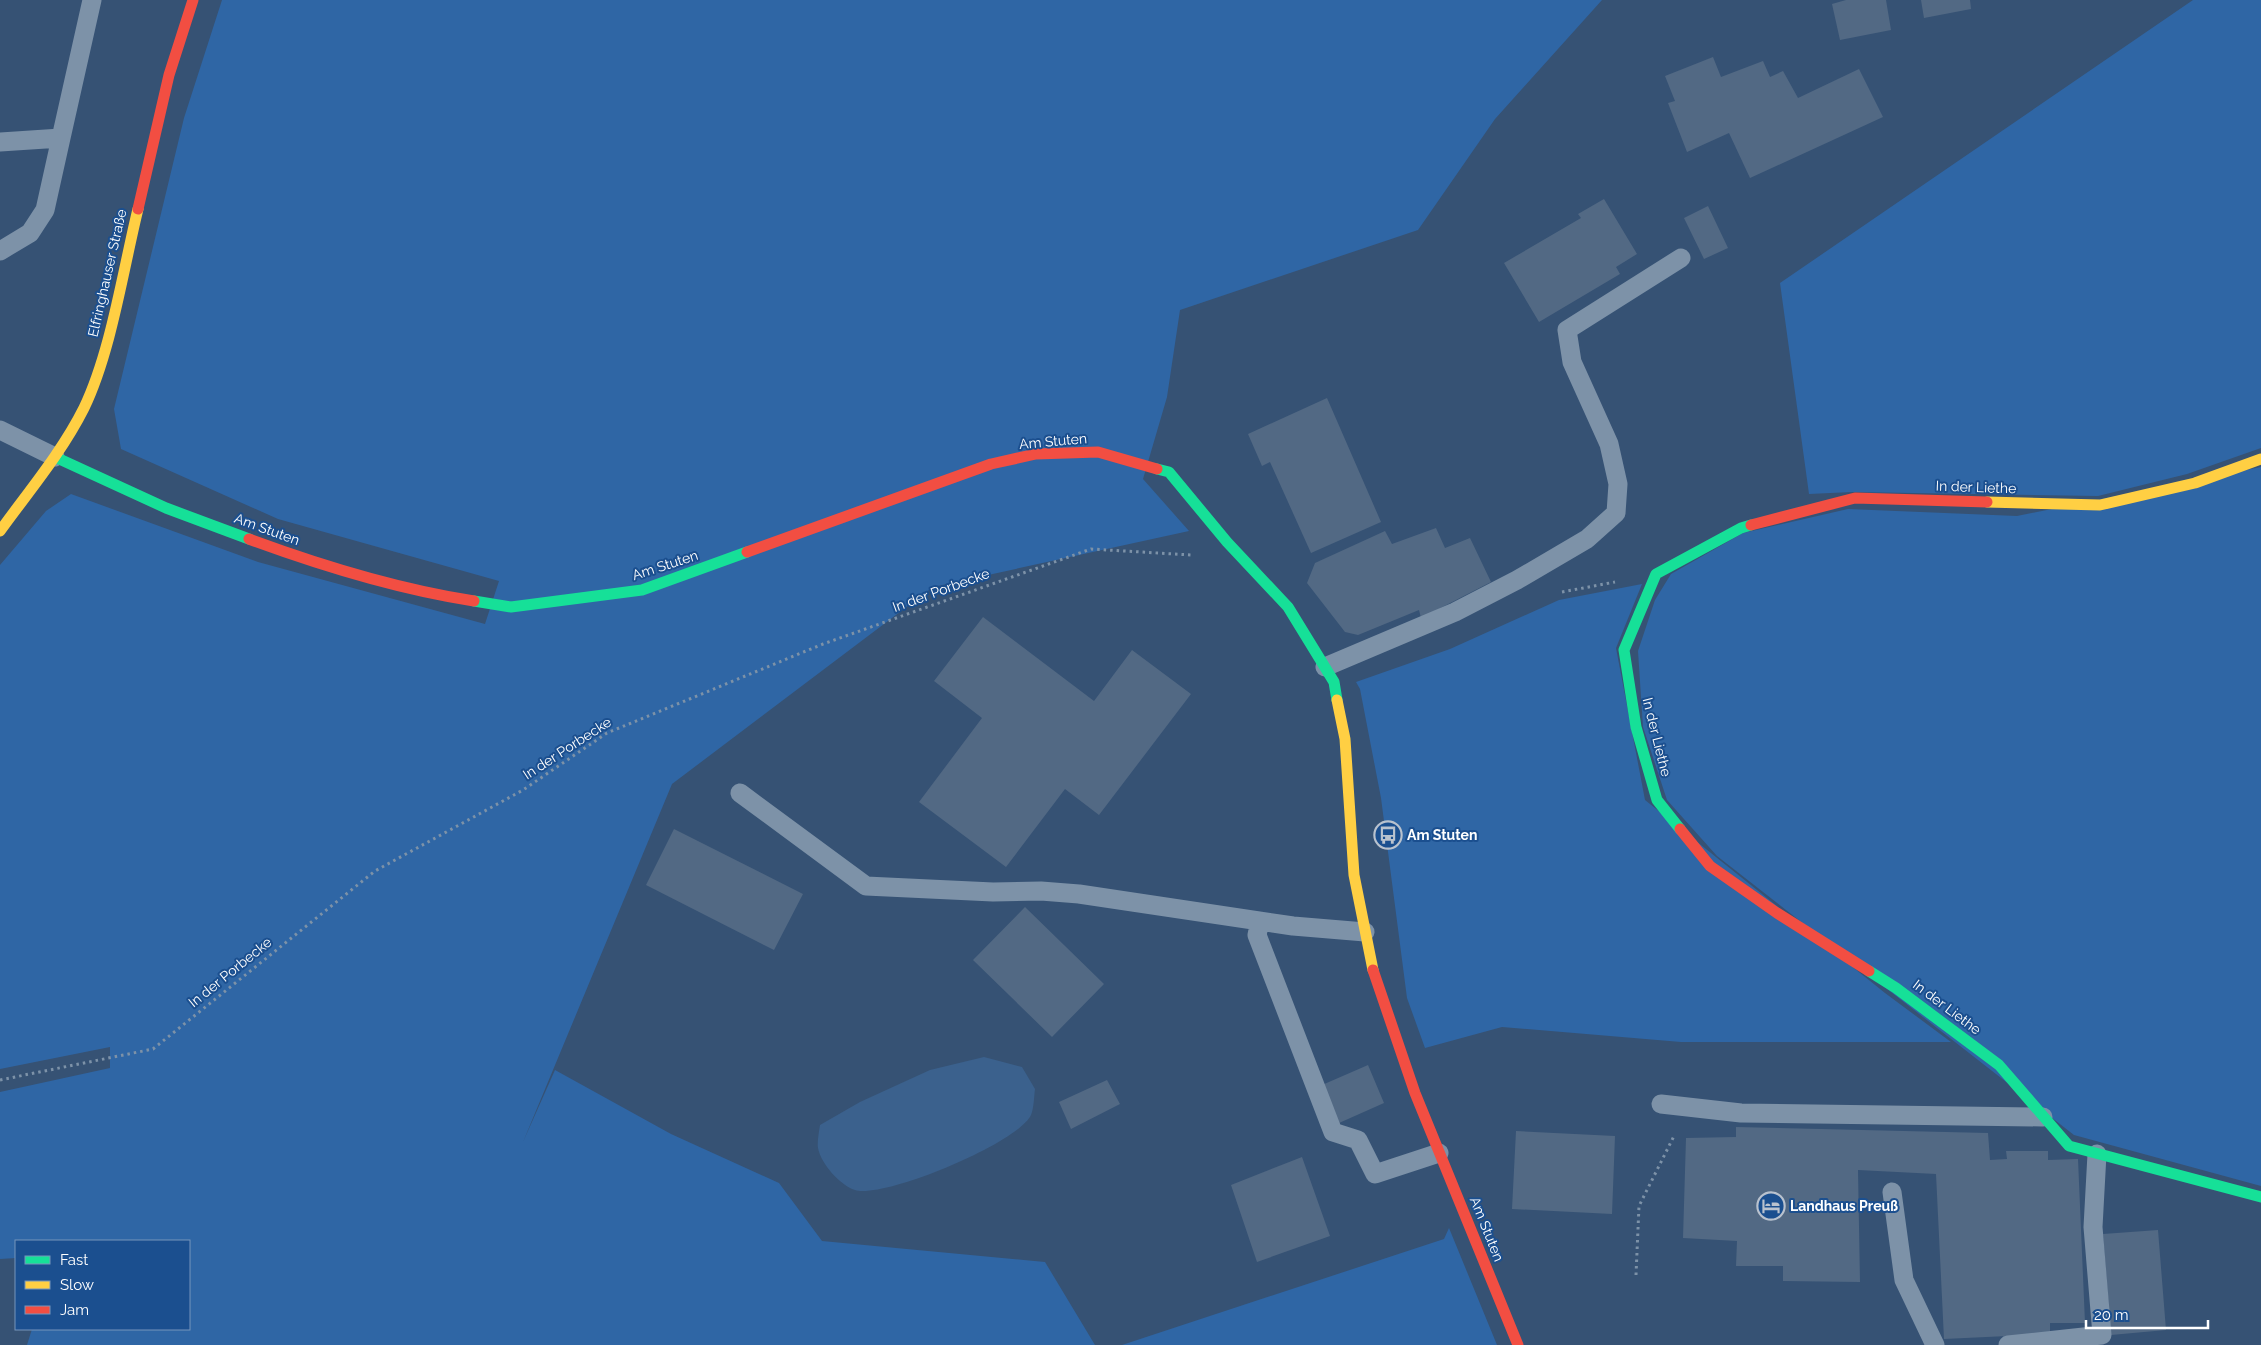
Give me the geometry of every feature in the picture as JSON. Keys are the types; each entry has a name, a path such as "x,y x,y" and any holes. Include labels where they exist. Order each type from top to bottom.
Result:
{"street":[{"name":"Elfringhauser Straße","path":"0,531 55,457 84,406 104,351 169,75 193,0"},
{"name":"Am Stuten","path":"55,457 166,508 301,558 429,594 511,607 642,590 992,464 1036,454 1098,452 1169,472 1227,542 1288,607 1334,682 1345,739 1354,875 1370,962 1415,1093 1518,1345"},
{"name":"In der Liethe","path":"2261,459 2195,483 2100,505 1855,498 1741,528 1656,574 1624,650 1636,728 1657,800 1710,866 1777,914 1896,988 1999,1065 2069,1146 2261,1197"}],"lane":[{"path":"0,250 30,233 45,210 92,0"},
{"path":"0,142 62,138"},
{"path":"1325,668 1455,612 1517,580 1587,539 1616,513 1618,484 1609,444 1572,362 1566,330 1681,258"},
{"path":"0,430 55,457"},
{"path":"740,793 866,886 1060,893 1260,921 1365,932"},
{"path":"1260,921 1257,935 1333,1132 1358,1140 1374,1174 1439,1153"},
{"path":"1661,1104 1741,1113 2044,1116"},
{"path":"2008,1345 2102,1335 2093,1227 2097,1154"},
{"path":"1892,1192 1904,1280 1935,1345"}],"path":[{"name":"In der Porbecke","path":"0,1080 153,1049 375,870 523,790 607,733 822,644 1091,549 1188,556 1227,542"},
{"path":"1636,1275 1639,1206 1689,1107"}],"shaded area":[{"path":"222,0 1602,0 1495,119 1418,230 1180,310 1167,397 1143,479 1189,531 933,587 672,784 523,1142 555,1070 671,1134 779,1183 822,1241 1045,1262 1095,1345 27,1345 32,1330 190,1330 190,1240 15,1240 15,1258 0,1259 0,1092 110,1068 110,1047 0,1069 0,565 46,511 71,494 258,562 485,624 499,581 278,519 121,449 114,409 184,118"},
{"path":"2193,0 2261,0 2261,448 2187,474 2098,496 1852,492 1809,494 1780,283"},
{"path":"2261,467 2261,1186 2074,1135 1717,856 1667,800 1643,727 1638,651 1655,600 1671,574 1743,533 1848,509 2017,516"},
{"path":"1642,584 1616,648 1645,800 1885,993 1951,1042 1681,1042 1502,1027 1425,1048 1407,998 1381,798 1360,689 1356,682 1450,649 1559,600"},
{"path":"984,1057 1022,1067 1035,1089 1031,1115 1021,1127 1002,1140 949,1166 920,1178 870,1191 855,1190 843,1184 827,1167 818,1148 820,1125 860,1102 930,1070"},
{"path":"1449,1228 1497,1345 1122,1345 1444,1239"}],"building":[{"path":"1846,0 1886,0 1891,30 1840,40 1832,4"},
{"path":"1921,0 1970,0 1971,9 1924,18"},
{"path":"1713,57 1721,77 1763,61 1770,77 1783,71 1798,98 1859,69 1883,117 1750,178 1729,133 1687,152 1668,103 1675,101 1665,76"},
{"path":"1604,199 1637,254 1616,267 1620,274 1539,322 1504,263 1581,218 1578,214"},
{"path":"1708,206 1728,248 1704,259 1684,218"},
{"path":"1327,398 1381,522 1311,553 1270,462 1262,466 1248,434"},
{"path":"1436,528 1445,548 1470,538 1491,582 1421,618 1419,610 1358,635 1345,632 1307,583 1315,563 1385,531 1392,544"},
{"path":"983,617 1094,701 1132,650 1191,694 1099,815 1065,789 1006,867 919,802 982,718 934,681"},
{"path":"674,829 803,894 774,950 646,885"},
{"path":"1025,907 1104,984 1052,1037 973,960"},
{"path":"1368,1065 1384,1103 1339,1123 1322,1085"},
{"path":"1107,1080 1120,1104 1071,1129 1059,1102"},
{"name":"Landhaus Preuß","path":"1736,1127 1988,1133 1990,1160 2007,1159 2006,1151 2048,1151 2048,1160 2078,1159 2085,1323 2050,1323 2050,1334 1944,1339 1936,1174 1858,1170 1860,1282 1783,1281 1783,1266 1736,1266 1737,1241 1683,1238 1686,1138 1736,1137"},
{"path":"1516,1131 1615,1136 1612,1214 1512,1209"},
{"path":"1302,1157 1330,1236 1257,1262 1231,1185"},
{"path":"2158,1230 2166,1330 2111,1335 2103,1234"}],"traffic: fast":[{"path":"55,457 166,508 249,539"},
{"path":"1157,469 1169,472 1227,542 1288,607 1334,682 1337,700"},
{"path":"1680,829 1657,800 1636,727 1624,650 1656,574 1741,528 1751,525"},
{"path":"474,601 511,607 642,590 747,552"},
{"path":"1869,971 1896,988 1999,1065 2069,1146 2261,1197"}],"traffic: slow":[{"path":"0,531 55,456 84,408 102,362 109,337 138,209"},
{"path":"1987,502 2100,505 2195,483 2261,459"},
{"path":"1337,700 1345,739 1354,875 1373,970"}],"traffic: jam":[{"path":"138,209 169,75 193,0"},
{"path":"747,552 991,464 1036,454 1098,452 1157,469"},
{"path":"1751,525 1855,498 1987,502"},
{"path":"249,539 360,576 474,601"},
{"path":"1680,829 1710,866 1777,913 1869,971"},
{"path":"1373,970 1415,1093 1518,1345"}],"place":[{"name":"Am Stuten","path":"1388,835"},
{"name":"Landhaus Preuß","path":"1771,1206"}]}
